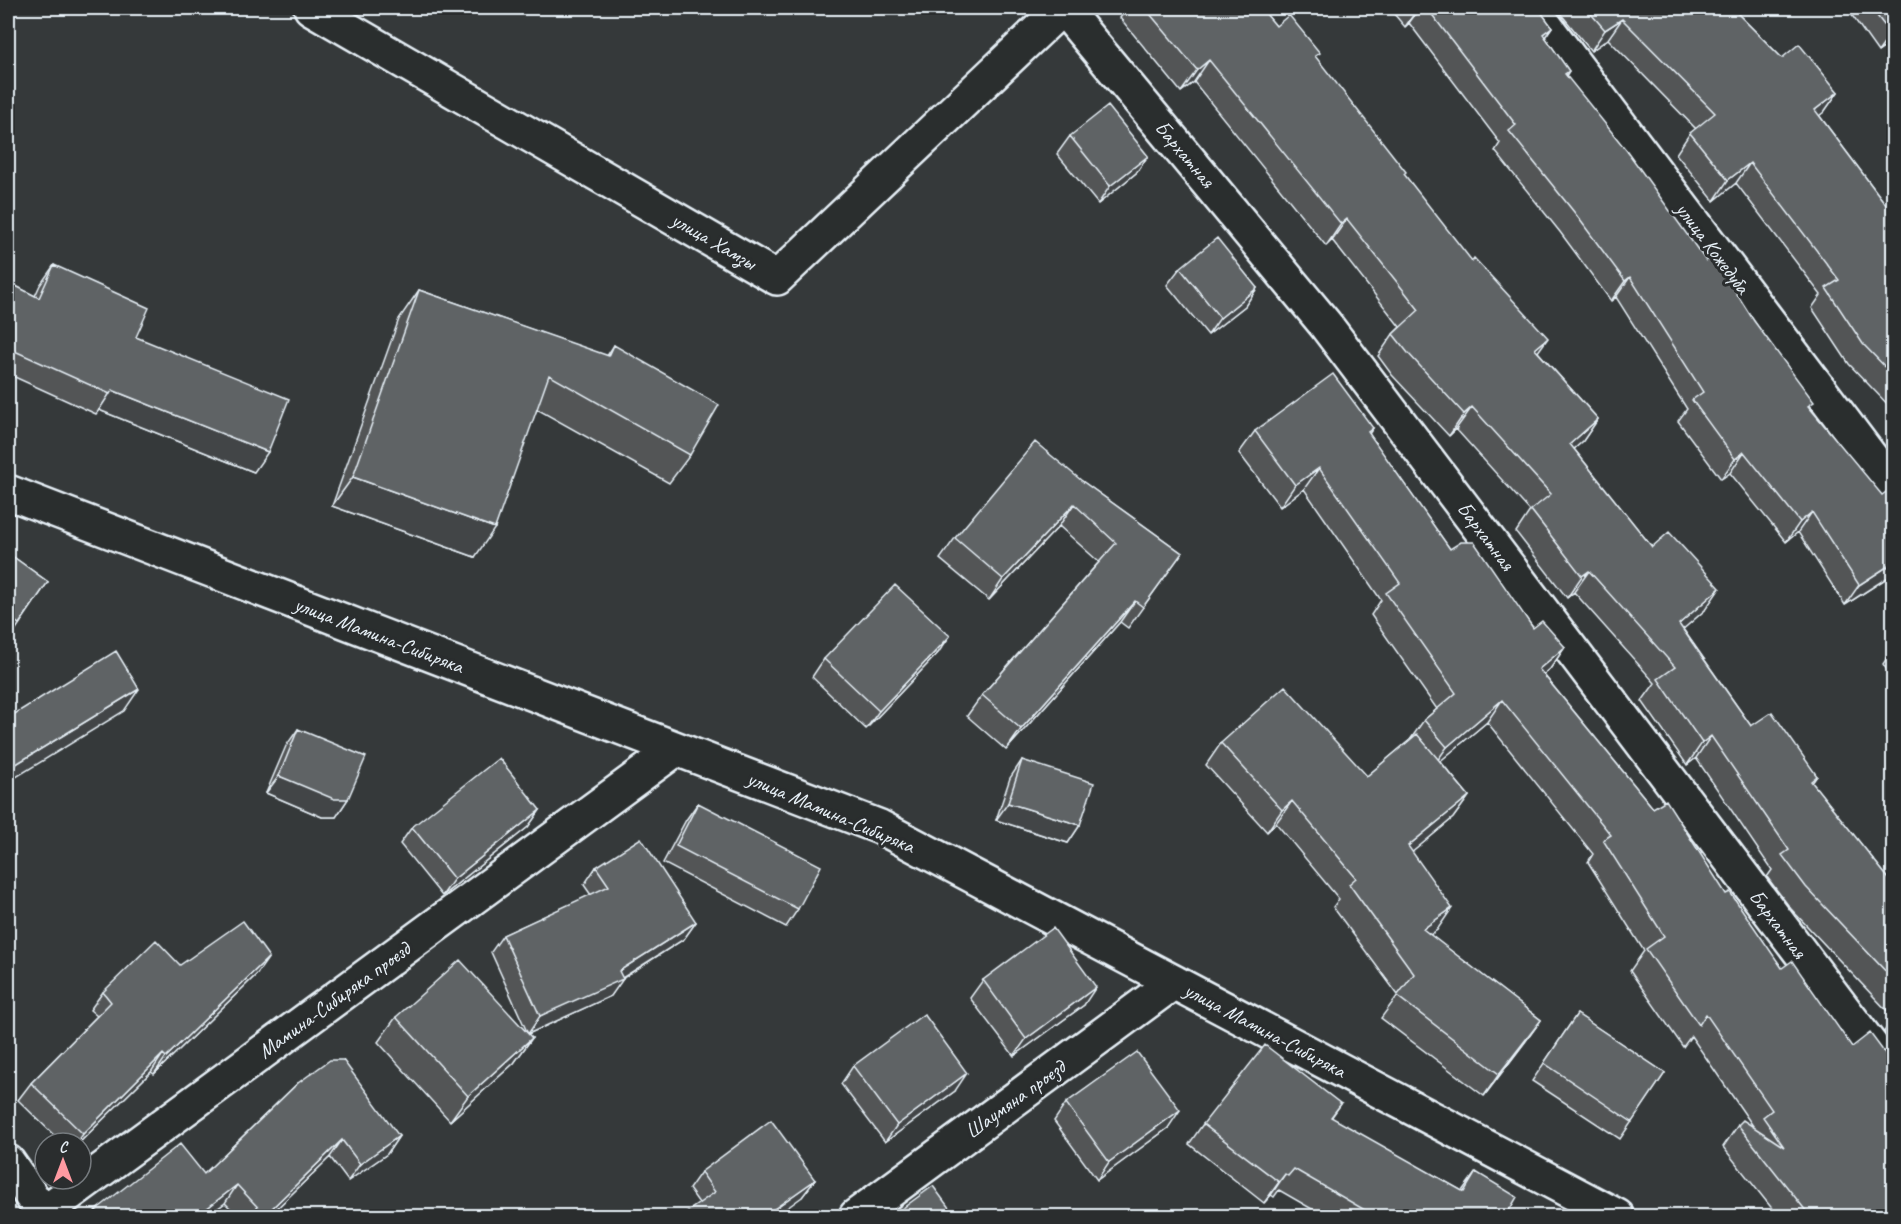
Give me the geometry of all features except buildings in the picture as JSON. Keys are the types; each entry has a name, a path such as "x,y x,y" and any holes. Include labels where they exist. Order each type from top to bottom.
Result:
{"street":[{"name":"улица Хамзы","path":"311,8 777,278 1063,8"},
{"name":"Бархатная","path":"1063,8 1325,324 1893,1076"},
{"name":"улица Кожедуба","path":"1532,8 1893,489"},
{"name":"улица Мамина-Сибиряка","path":"8,492 880,827 1617,1216"},
{"name":"Мамина-Сибиряка проезд","path":"8,1162 43,1213 676,749"},
{"name":"Шаумяна проезд","path":"856,1216 1174,982"}]}
